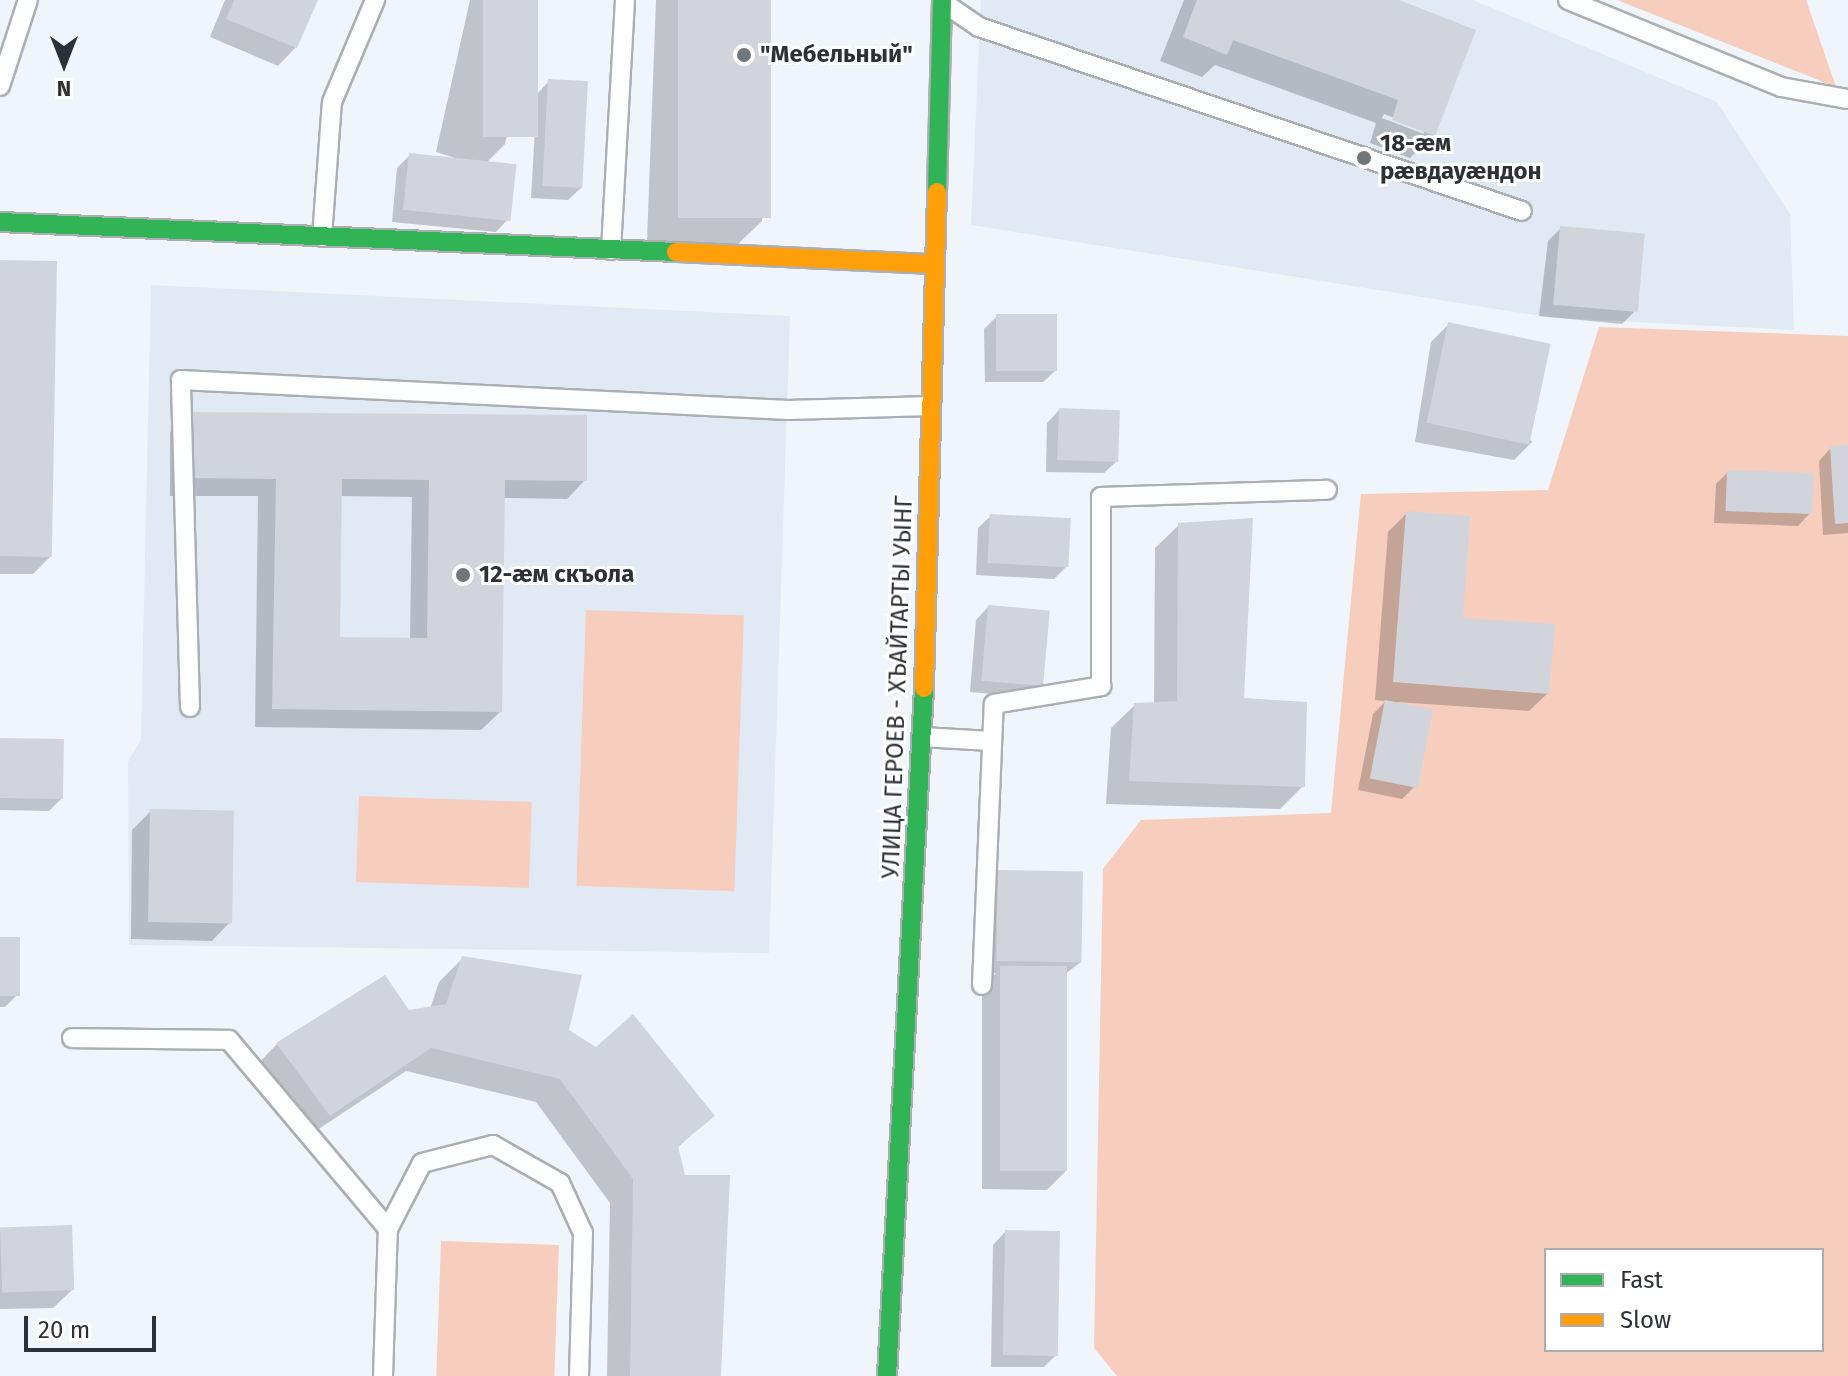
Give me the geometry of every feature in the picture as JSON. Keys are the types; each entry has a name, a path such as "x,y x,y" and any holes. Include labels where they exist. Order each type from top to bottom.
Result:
{"street":[{"name":"УЛИЦА ГЕРОЕВ - ХЪАЙТАРТЫ УЫНГ","path":"887,1376 923,737 942,1"},
{"path":"0,222 611,253 935,264"}],"lane":[{"path":"0,86 28,0"},
{"path":"322,239 332,102 375,0"},
{"path":"611,253 625,0"},
{"path":"1568,0 1781,87 1848,99"},
{"path":"942,1 979,27 1522,211"},
{"path":"190,707 181,380 788,410 931,406"},
{"path":"982,985 990,741 994,704 1101,686 1101,497 1327,490"},
{"path":"923,737 990,741"},
{"path":"72,1038 229,1040 388,1229"},
{"path":"383,1376 388,1229 422,1163 493,1145 560,1183 583,1233 579,1376"}],"shaded area":[{"name":"18-æм рӕвдауӕндон","path":"981,0 1473,0 1717,102 1790,214 1794,330 1553,318 971,225"},
{"path":"1617,0 1806,0 1836,87"},
{"name":"12-æм скъола","path":"151,285 790,316 769,953 129,945 128,762 141,739"},
{"path":"1599,327 1848,336 1848,1376 1117,1376 1094,1348 1103,869 1141,820 1331,813 1361,494 1548,490"},
{"path":"586,610 744,616 734,891 576,886"},
{"path":"359,796 532,802 529,888 356,882"},
{"path":"441,1241 559,1245 554,1376 436,1376"}],"building":[{"path":"234,0 318,0 297,48 226,19"},
{"path":"483,0 538,0 538,137 483,137"},
{"path":"678,0 771,0 771,218 678,218"},
{"path":"1197,0 1399,0 1476,30 1435,136 1392,120 1398,100 1233,40 1227,55 1183,37"},
{"path":"548,79 588,81 582,188 542,186"},
{"path":"409,153 516,164 510,221 403,210"},
{"path":"1560,226 1645,233 1638,312 1553,305"},
{"path":"0,260 57,261 52,557 0,556"},
{"path":"996,314 1057,314 1057,371 996,371"},
{"path":"1448,322 1551,344 1529,445 1427,423"},
{"path":"1059,408 1120,410 1118,462 1057,460"},
{"path":"188,412 587,415 587,481 505,480 502,712 272,709 276,479 187,478","holes":["342,479 429,480 427,638 340,637"]},
{"path":"1848,445 1848,523 1835,524 1830,446"},
{"path":"1727,470 1814,473 1813,514 1726,511"},
{"path":"1406,511 1470,516 1463,618 1555,624 1549,694 1393,682"},
{"path":"990,514 1071,518 1068,567 987,563"},
{"path":"1253,518 1244,698 1307,702 1305,787 1129,781 1134,703 1177,701 1178,523"},
{"path":"988,605 1050,610 1043,686 981,681"},
{"path":"1385,700 1433,709 1418,788 1370,779"},
{"path":"0,738 64,739 63,799 0,798"},
{"path":"150,809 234,810 232,923 148,922"},
{"path":"998,870 1083,871 1081,962 996,961"},
{"path":"0,937 20,937 20,996 0,996"},
{"path":"462,956 582,975 569,1030 596,1047 633,1014 715,1116 678,1146 685,1175 730,1175 721,1376 630,1376 633,1179 560,1079 431,1048 330,1116 276,1043 385,975 409,1010 446,1004"},
{"path":"1000,966 1067,966 1067,1171 1000,1171"},
{"path":"72,1225 74,1290 2,1292 0,1228"},
{"path":"1005,1230 1060,1231 1058,1356 1003,1355"}],"traffic: fast":[{"path":"937,192 942,0"},
{"path":"0,222 676,252"},
{"path":"887,1376 924,688"}],"traffic: slow":[{"path":"924,688 937,192"},
{"path":"676,252 935,264"}],"place":[{"name":"\"Мебельный\"","path":"744,55"},
{"name":"18-æм рӕвдауӕндон","path":"1364,158"},
{"name":"12-æм скъола","path":"463,575"}]}
